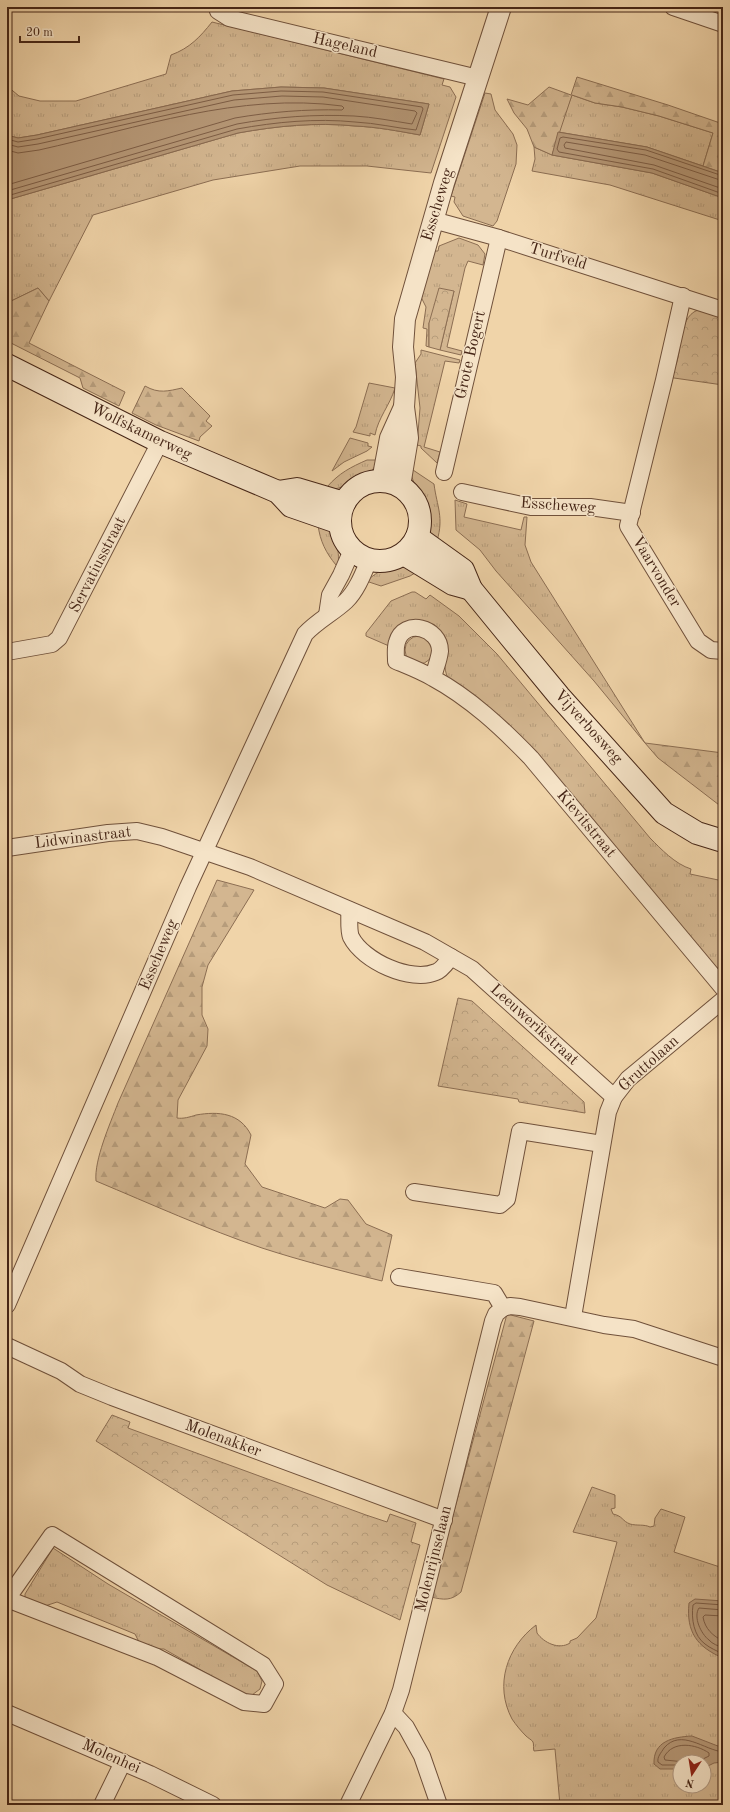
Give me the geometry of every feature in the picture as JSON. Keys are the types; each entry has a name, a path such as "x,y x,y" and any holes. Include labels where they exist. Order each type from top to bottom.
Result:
{"main road":[{"name":"Wolfskamerweg","path":"7,365 160,442 278,492 291,506 342,513"},
{"path":"370,482 391,483 414,500 418,509 420,528 414,544 404,554 387,561 361,555 345,542 341,533 342,513 351,494 360,486 370,482"},
{"name":"Vijverbosweg","path":"417,537 463,570 471,589 559,696 664,813 697,833 723,841"},
{"path":"404,554 452,584 471,589"}],"street":[{"name":"Hageland","path":"216,7 229,18 478,78"},
{"name":"Esscheweg","path":"391,483 390,438 404,407 406,377 403,347 405,319 433,220 501,7"},
{"path":"673,7 722,22"},
{"name":"Turfveld","path":"433,220 499,238 723,310"},
{"name":"Grote Bogert","path":"444,472 499,238"},
{"name":"Vaarvonder","path":"682,296 664,380 628,526 698,641 711,650 723,651"},
{"name":"Servatiusstraat","path":"7,652 46,646 52,644 59,638 160,442"},
{"name":"Esscheweg","path":"462,492 531,507 590,507 632,512"},
{"name":"Esscheweg","path":"7,1305 205,852 304,634 326,615 330,595 341,575 361,555"},
{"name":"Kievitstraat","path":"433,678 470,702 514,739 723,988"},
{"name":"Lidwinastraat","path":"7,848 108,833 137,831 162,837 205,852"},
{"name":"Leeuwerikstraat","path":"205,852 250,867 425,942 472,969 614,1096"},
{"path":"349,910 351,936 364,953 388,968 413,975 437,972 451,957"},
{"name":"Gruttolaan","path":"573,1317 602,1144 608,1112 614,1096 628,1079 723,1000"},
{"path":"414,1192 500,1205 507,1199 520,1131 602,1144"},
{"path":"399,1277 494,1293 503,1308 510,1306 573,1317 604,1325 634,1329 723,1358"},
{"name":"Molenrijnselaan","path":"348,1805 393,1713 412,1651 493,1321 496,1314 503,1308"},
{"name":"Molenakker","path":"7,1346 61,1371 80,1384 112,1398 444,1520"},
{"path":"52,1535 263,1665 275,1684 264,1704 244,1702 157,1657 7,1599 52,1535"},
{"name":"Molenhei","path":"7,1713 123,1762 213,1805"},
{"path":"393,1713 406,1727 422,1756 439,1805"},
{"path":"102,1805 123,1762"}],"green space":[{"path":"212,22 444,79 442,85 450,87 456,97 431,173 367,166 300,166 213,180 93,215 49,301 38,288 7,303 7,200 238,133 296,125 326,124 371,127 420,135 429,104 324,88 281,87 232,91 37,135 18,138 7,135 7,86 19,96 40,101 76,101 166,74 171,55 194,42"},
{"path":"577,77 668,105 723,124 723,147 718,158 723,161 723,173 703,166 713,133 659,116 622,107 595,103 572,95 552,155 534,147 527,129 514,113 507,99 528,105 549,87 571,95"},
{"path":"485,93 491,94 495,110 513,134 517,145 516,164 497,221 493,226 463,216 454,202 455,197 451,196"},
{"path":"572,95 595,103 622,107 659,116 713,133 703,166 647,147 558,132"},
{"path":"534,147 552,155 652,173 723,198 723,221 610,185 532,171 535,159"},
{"path":"459,238 478,245 485,254 483,265 468,261 465,268 447,347 462,351 461,355 440,350 454,291 429,323 429,347 426,346 427,329 423,328 426,307 421,297 432,251 438,251 439,246"},
{"path":"38,288 49,301 29,343 125,392 119,406 83,388 80,378 7,341 7,303"},
{"path":"439,288 454,291 440,350 429,347 429,323"},
{"path":"702,309 723,316 723,385 667,377 674,368 677,360 682,333 688,317 694,312"},
{"path":"421,350 460,360 459,363 445,361 424,447 440,452 437,463 421,448 421,446 417,445 420,408 415,363 421,354"},
{"path":"369,383 395,388 375,435 370,433 370,436 353,432 356,427"},
{"path":"145,386 159,391 182,388 210,416 206,421 212,426 200,437 199,441 156,425 132,413"},
{"path":"350,438 368,443 368,446 372,447 344,462 332,471"},
{"path":"367,460 377,460 371,472 352,483 331,490 327,487 346,471"},
{"path":"413,470 434,484 440,518 437,541 435,541 430,532 426,513 412,477 411,472"},
{"path":"455,500 467,504 464,517 521,530 524,517 527,517 525,545 531,562 645,743 594,681 496,571 480,550 456,530"},
{"path":"318,525 329,530 336,541 338,566 326,551 320,536"},
{"path":"400,567 409,568 415,573 381,586 366,581 381,570"},
{"path":"415,592 426,599 430,595 459,616 497,654 650,838 679,864 691,869 690,874 723,881 723,968 720,966 716,969 448,678 445,670 447,644 440,631 431,624 389,646 366,636 366,633 391,601"},
{"path":"419,636 429,640 433,650 429,660 419,664 409,660 405,650 409,640"},
{"path":"645,743 723,753 723,808 658,758"},
{"path":"217,880 254,890 208,965 202,987 202,1015 208,1029 207,1046 178,1100 177,1118 213,1113 228,1115 241,1122 251,1135 245,1164 262,1187 325,1208 340,1199 348,1200 366,1224 392,1235 382,1281 307,1262 241,1241 199,1225 96,1181 97,1163 118,1103"},
{"path":"458,998 472,1001 584,1102 585,1113 519,1102 518,1099 438,1086"},
{"path":"507,1314 534,1321 461,1592 454,1597 447,1599 431,1597"},
{"path":"112,1415 130,1422 128,1428 366,1515 387,1522 390,1514 416,1523 411,1542 420,1545 400,1620 327,1585 96,1441"},
{"path":"592,1487 615,1495 615,1508 611,1509 613,1514 619,1516 630,1524 650,1527 654,1526 655,1518 661,1509 685,1517 674,1552 723,1568 723,1805 617,1805 594,1801 593,1805 560,1805 555,1749 534,1751 532,1741 522,1732 512,1719 504,1693 504,1680 506,1668 517,1644 536,1625 537,1633 540,1637 557,1646 566,1645 570,1643 570,1641 577,1638 596,1618 617,1542 573,1532"},
{"path":"53,1548 108,1584 257,1671 262,1681 260,1689 252,1695 241,1693 164,1649 158,1649 139,1642 135,1634 57,1602 42,1607 25,1599 25,1594"}],"water":[{"path":"281,87 324,88 429,104 420,135 371,127 326,124 296,125 238,133 7,200 7,135 18,138 37,135 232,91"},
{"path":"558,132 647,147 723,173 723,198 652,173 552,155"},
{"path":"695,1599 723,1601 723,1658 706,1649 695,1637 689,1622 689,1603"},
{"path":"692,1736 723,1748 723,1762 712,1764 712,1754 672,1754 672,1769 660,1769 654,1764 657,1750 661,1745 671,1739"}]}
